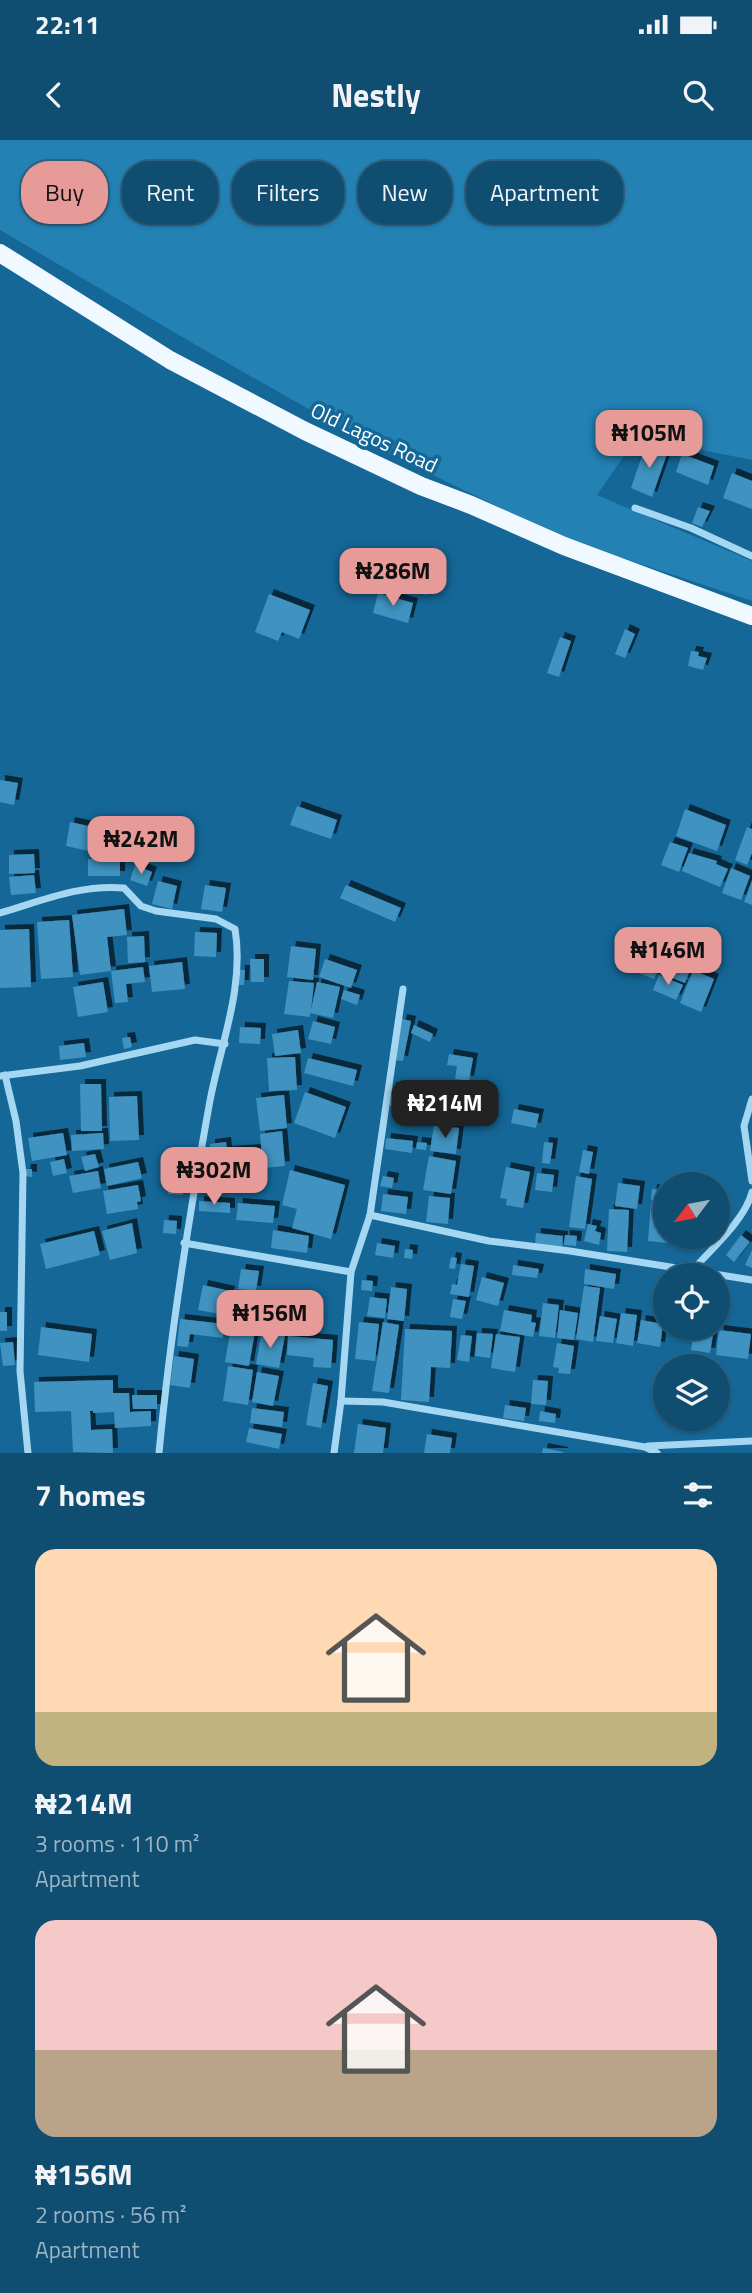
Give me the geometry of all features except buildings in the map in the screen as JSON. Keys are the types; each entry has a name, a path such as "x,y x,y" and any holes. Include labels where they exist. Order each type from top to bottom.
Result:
{"main road":[{"name":"Old Lagos Road","path":"0,253 170,360 351,453 421,486 564,545 752,616"}],"street":[{"path":"635,508 691,528 752,556"},
{"path":"0,912 83,888 105,886 124,888 141,906 156,911 216,919 235,929 239,951 225,1044 209,1103 184,1243 168,1356 159,1453"},
{"path":"334,1453 341,1401 351,1272 370,1215 403,989"},
{"path":"28,1453 20,1371 23,1173 16,1121 2,1075 80,1066 195,1040 225,1044"},
{"path":"752,1099 744,1126 752,1181"},
{"path":"699,1263 741,1215 752,1192"},
{"path":"370,1215 489,1241 653,1265"},
{"path":"184,1243 351,1272"},
{"path":"730,1277 752,1280"},
{"path":"341,1401 383,1402 645,1447 752,1441"},
{"path":"673,1453 679,1444"},
{"path":"645,1447 657,1453"}],"shaded area":[{"path":"0,140 752,140 752,460 637,437 597,495 752,561 752,601 565,539 381,450 0,230"}]}
